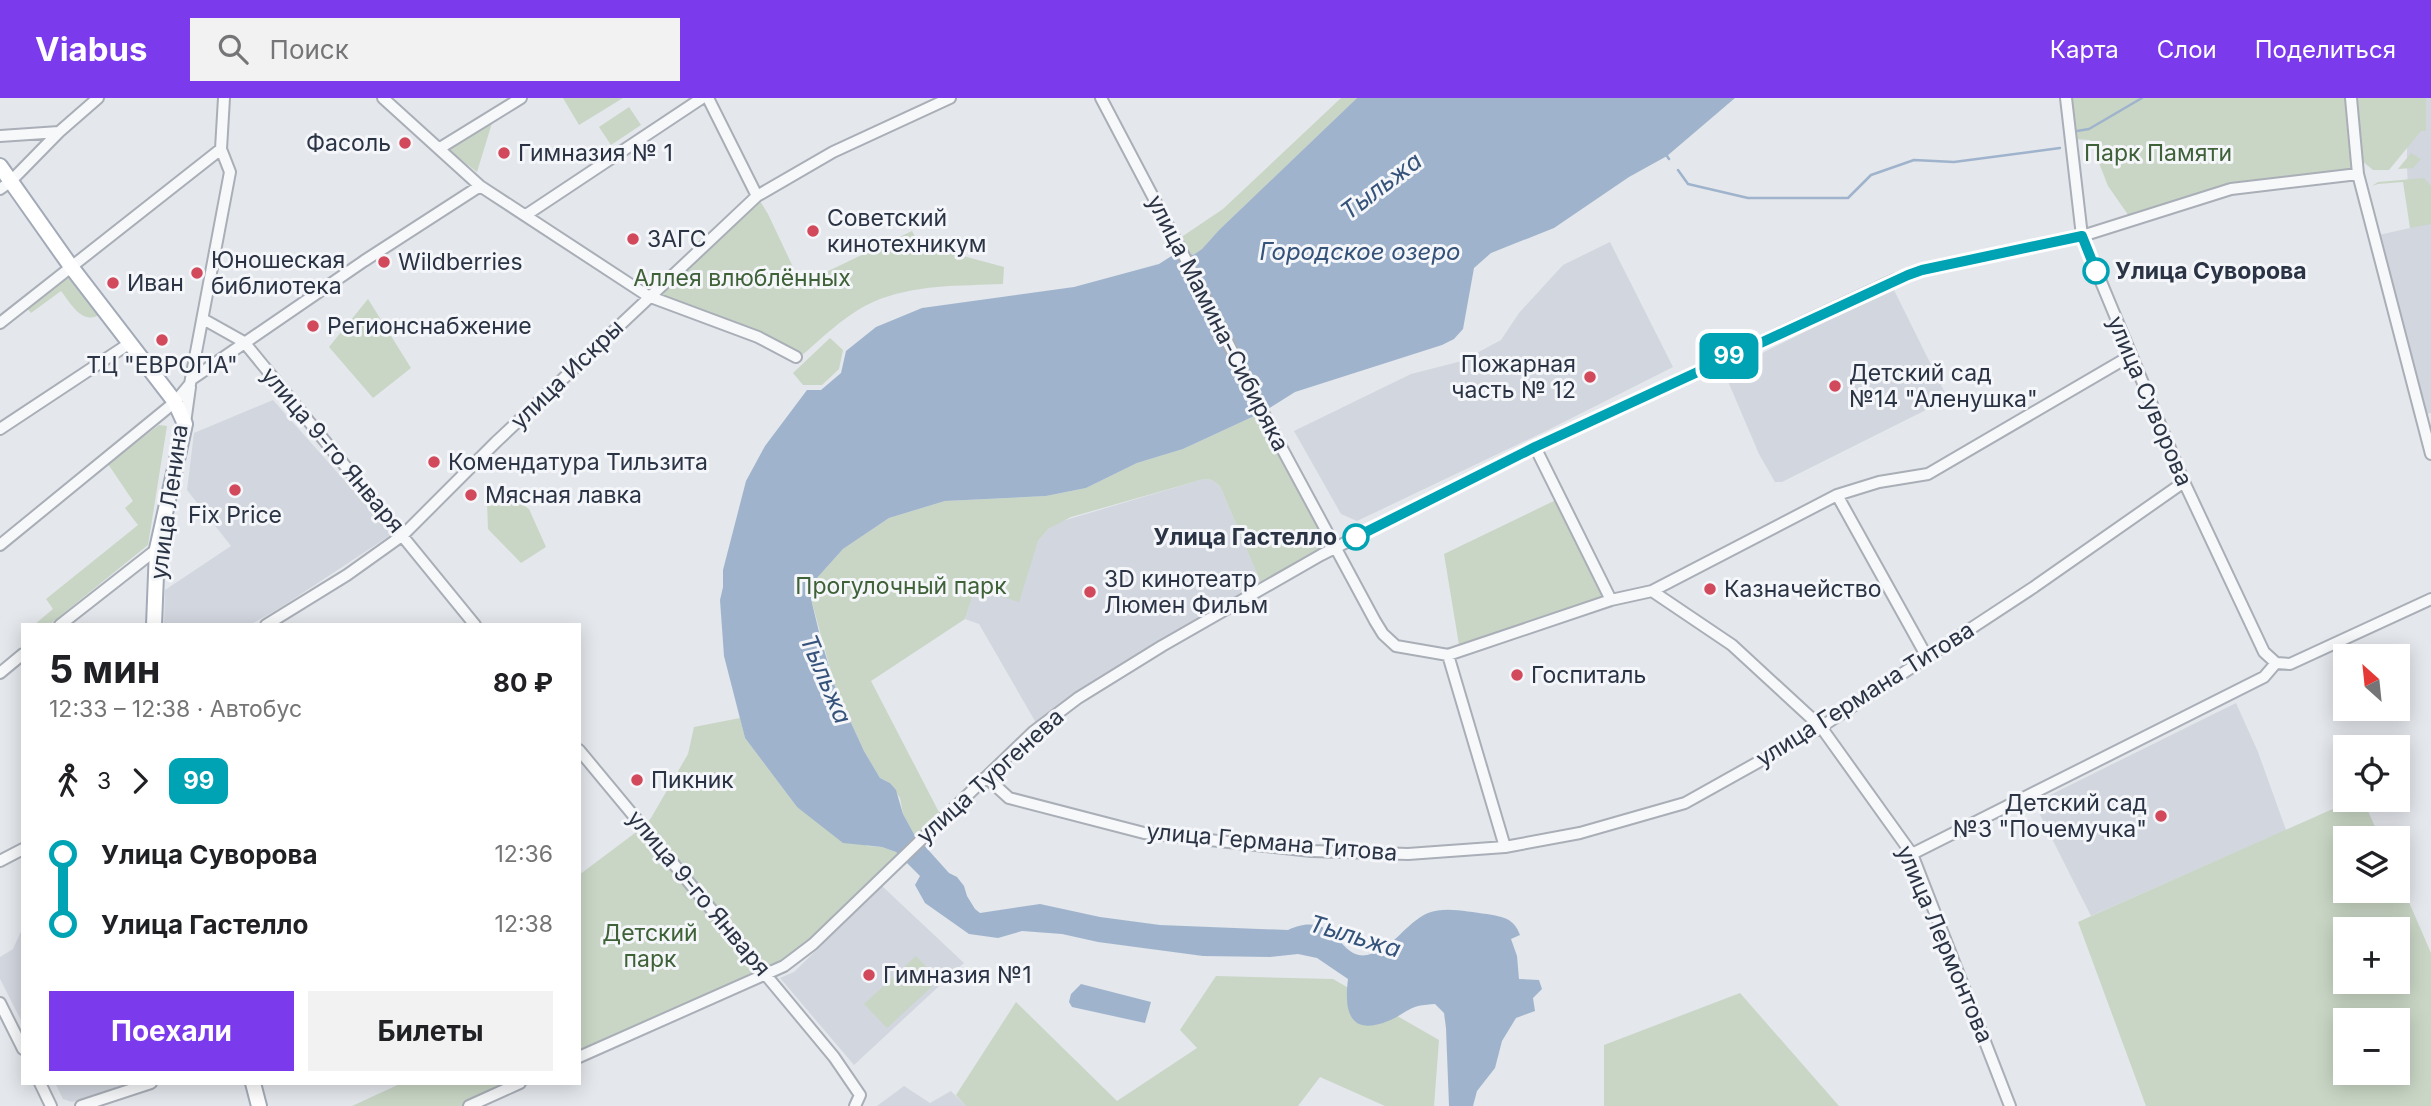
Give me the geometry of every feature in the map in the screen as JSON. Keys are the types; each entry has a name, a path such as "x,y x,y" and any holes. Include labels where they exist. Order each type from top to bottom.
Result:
{"main road":[{"path":"0,166 5,185 175,402"},
{"name":"улица Ленина","path":"154,623 157,550 185,424 175,402"},
{"path":"254,1085 259,1106"}],"street":[{"path":"5,185 98,98"},
{"name":"улица Ленина","path":"175,402 191,382 230,173 221,149 224,98"},
{"path":"383,98 480,186 649,296 758,337 796,357"},
{"path":"440,148 521,98"},
{"path":"526,215 702,98"},
{"path":"708,98 757,196"},
{"name":"улица Искры","path":"269,623 347,575 403,535 496,442 757,196 834,152 950,98"},
{"name":"улица Мамина-Сибиряка","path":"1101,98 1271,428 1375,621 1396,646 1448,655"},
{"name":"улица Суворова","path":"2066,98 2082,236 2184,482 2264,652 2276,663"},
{"path":"2351,98 2358,174 2431,454"},
{"path":"0,136 59,132"},
{"path":"0,323 221,149"},
{"name":"улица Тургенева","path":"581,1056 784,966 813,944 1032,732 1079,698 1163,646 1337,547 1535,447 1894,280 1922,270 2082,236 2231,189 2358,174"},
{"path":"185,424 191,382 243,342 480,186"},
{"path":"203,319 243,342"},
{"name":"улица 9-го Января","path":"243,342 473,623"},
{"path":"0,429 130,343"},
{"path":"1505,847 1448,655 1611,600 1652,591 1837,495 1879,482 1928,474 2130,356"},
{"path":"0,545 175,402"},
{"path":"1535,447 1611,600"},
{"name":"улица Германа Титова","path":"986,777 1009,798 1144,833 1311,850 1408,854 1505,847 1580,833 1685,803 1821,727 2034,587 2184,482"},
{"path":"1837,495 1927,657"},
{"path":"63,623 157,550"},
{"name":"улица Лермонтова","path":"1652,591 1732,645 1821,727 1912,854 2010,1106"},
{"path":"1912,854 2264,677 2276,663 2290,664 2431,599"},
{"path":"0,673 21,656"},
{"name":"улица 9-го Января","path":"581,752 856,1086 860,1095 855,1106"},
{"path":"0,862 21,850"},
{"path":"0,1003 21,1045"},
{"path":"41,1085 51,1106"},
{"path":"81,1106 145,1085"},
{"path":"469,1106 516,1085"}],"shaded area":[{"path":"2407,98 2431,98 2431,413 2421,415 2374,236 2410,228"},
{"path":"1610,242 1673,367 1357,521 1341,514 1294,431 1411,374 1462,361 1501,340 1519,313 1563,265"},
{"name":"Детский сад №14 \"Аленушка\"","path":"1893,288 1948,399 1782,482 1775,482 1759,454 1724,372"},
{"path":"273,400 392,534 253,623 164,623 165,590 231,546 187,490 194,433"},
{"path":"1204,479 1212,480 1220,486 1263,588 1039,728 979,624 965,619 975,588 1030,561 1038,541 1048,529 1059,522"},
{"name":"Детский сад №3 \"Почемучка\"","path":"2236,703 2258,752 2286,830 2091,916 2034,803"},
{"name":"Гимназия №1","path":"882,886 964,963 854,1065 780,978 794,972"},
{"path":"21,931 21,1020 0,979 0,957 13,949"},
{"path":"56,1085 124,1085 72,1102 63,1099"},
{"path":"904,1086 930,1103 951,1091 966,1106 877,1106"}],"green space":[{"path":"563,98 623,98 579,125"},
{"path":"1341,98 1357,98 1202,249 1193,255 1181,250 1180,238 1223,209"},
{"name":"Парк Памяти","path":"2066,98 2351,98 2358,174 2231,189 2131,219 2108,186 2090,140 2072,139"},
{"path":"2357,98 2426,98 2426,131 2421,131 2389,170 2373,170 2362,161"},
{"path":"629,107 641,125 611,145 599,127"},
{"path":"492,123 477,172 448,150"},
{"path":"2411,153 2421,159 2413,168 2398,169"},
{"path":"2424,178 2431,186 2431,224 2410,228 2403,182 2372,186 2378,182"},
{"name":"Аллея влюблённых","path":"757,196 801,284 912,231 919,244 1004,267 1003,284 937,287 889,296 853,313 799,358 649,296"},
{"path":"71,274 102,313 89,317 78,313 61,291 31,313 27,308"},
{"path":"368,299 411,368 373,398 329,347"},
{"path":"830,338 843,350 839,369 822,385 803,385 793,373"},
{"name":"Прогулочный парк","path":"1263,412 1337,547 1263,588 1220,486 1212,480 1204,479 1071,517 1048,529 1038,541 1019,602 975,588 965,619 871,681 942,818 919,840 903,814 900,798 890,783 880,778 864,751 836,690 811,599 817,578 843,549 889,518 945,501 1046,496 1086,488 1137,463 1183,449"},
{"path":"159,425 167,426 148,545 51,623 36,623 53,609 46,599 138,525 125,508 133,501 108,464"},
{"path":"504,491 529,509 546,547 521,563 488,529 487,501"},
{"path":"1560,498 1611,600 1460,651 1444,554"},
{"name":"Детский парк","path":"740,718 745,738 797,807 867,846 882,847 896,852 901,858 784,966 581,1056 581,874 651,818 688,754 694,727"},
{"path":"2333,809 2333,812 2368,812 2375,826 2333,826 2333,903 2409,903 2431,953 2431,1106 2146,1106 2078,922"},
{"path":"916,956 939,980 887,1028 864,1004"},
{"path":"1216,976 1333,979 1439,1040 1434,1106 1385,1106 1320,1077 1298,1106 966,1106 956,1095 1016,1002 1117,1101 1197,1048 1180,1030"},
{"path":"1740,993 1839,1106 1604,1106 1604,1045"},
{"path":"398,1085 516,1085 469,1106 352,1106"}],"water":[{"name":"Городское озеро","path":"1357,98 1735,98 1667,156 1629,177 1554,228 1491,253 1474,268 1463,329 1454,339 1295,392 1263,412 1183,449 1137,463 1086,488 1046,496 945,501 889,518 843,549 817,578 811,599 836,690 864,751 880,778 896,790 903,814 914,834 949,873 957,877 980,913 1040,904 1100,917 1160,925 1288,930 1304,925 1317,925 1357,955 1367,955 1384,948 1420,917 1435,911 1457,910 1487,914 1503,917 1511,922 1520,935 1511,939 1517,956 1519,979 1539,980 1542,989 1533,998 1535,1011 1516,1018 1502,1041 1495,1068 1477,1091 1473,1106 1449,1106 1444,1013 1435,1004 1414,1007 1375,1025 1357,1023 1352,1018 1347,1001 1348,979 1317,958 1298,954 1270,957 1203,956 1098,942 1062,934 1022,931 998,938 969,934 925,903 915,885 920,876 896,852 882,847 843,843 797,807 745,738 724,656 720,600 723,570 746,481 765,446 807,390 821,390 841,373 846,351 876,327 922,308 1074,287 1159,264 1181,250 1193,255"},
{"path":"1081,984 1151,1002 1145,1023 1072,1007 1069,1002 1071,994"}],"waterway":[{"path":"2077,131 2089,129 2142,98"},
{"path":"1678,170 1688,184 1748,198 1848,198 1871,175 1914,160 1954,162 2060,148"}],"bus line":[{"name":"99","path":"1356,537 1535,447 1894,280 1922,270 2082,236 2096,271"}],"place":[{"name":"Фасоль","path":"405,143"},
{"name":"Гимназия № 1","path":"504,153"},
{"name":"Советский кинотехникум","path":"813,231"},
{"name":"ЗАГС","path":"633,239"},
{"name":"Wildberries","path":"384,262"},
{"name":"Улица Суворова","path":"2096,271"},
{"name":"Юношеская библиотека","path":"197,273"},
{"name":"Иван","path":"113,283"},
{"name":"Регионснабжение","path":"313,326"},
{"name":"ТЦ \"ЕВРОПА\"","path":"162,340"},
{"name":"Пожарная часть № 12","path":"1590,377"},
{"name":"Детский сад №14 \"Аленушка\"","path":"1835,386"},
{"name":"Комендатура Тильзита","path":"434,462"},
{"name":"Fix Price","path":"235,490"},
{"name":"Мясная лавка","path":"471,495"},
{"name":"Улица Гастелло","path":"1356,537"},
{"name":"Казначейство","path":"1710,589"},
{"name":"3D кинотеатр Люмен Фильм","path":"1090,592"},
{"name":"Госпиталь","path":"1517,675"},
{"name":"Пикник","path":"637,780"},
{"name":"Детский сад №3 \"Почемучка\"","path":"2161,816"},
{"name":"Гимназия №1","path":"869,975"}],"water label":[{"name":"Тыльжа","path":"1381,186"},
{"name":"Тыльжа","path":"826,679"},
{"name":"Тыльжа","path":"1355,936"}]}
